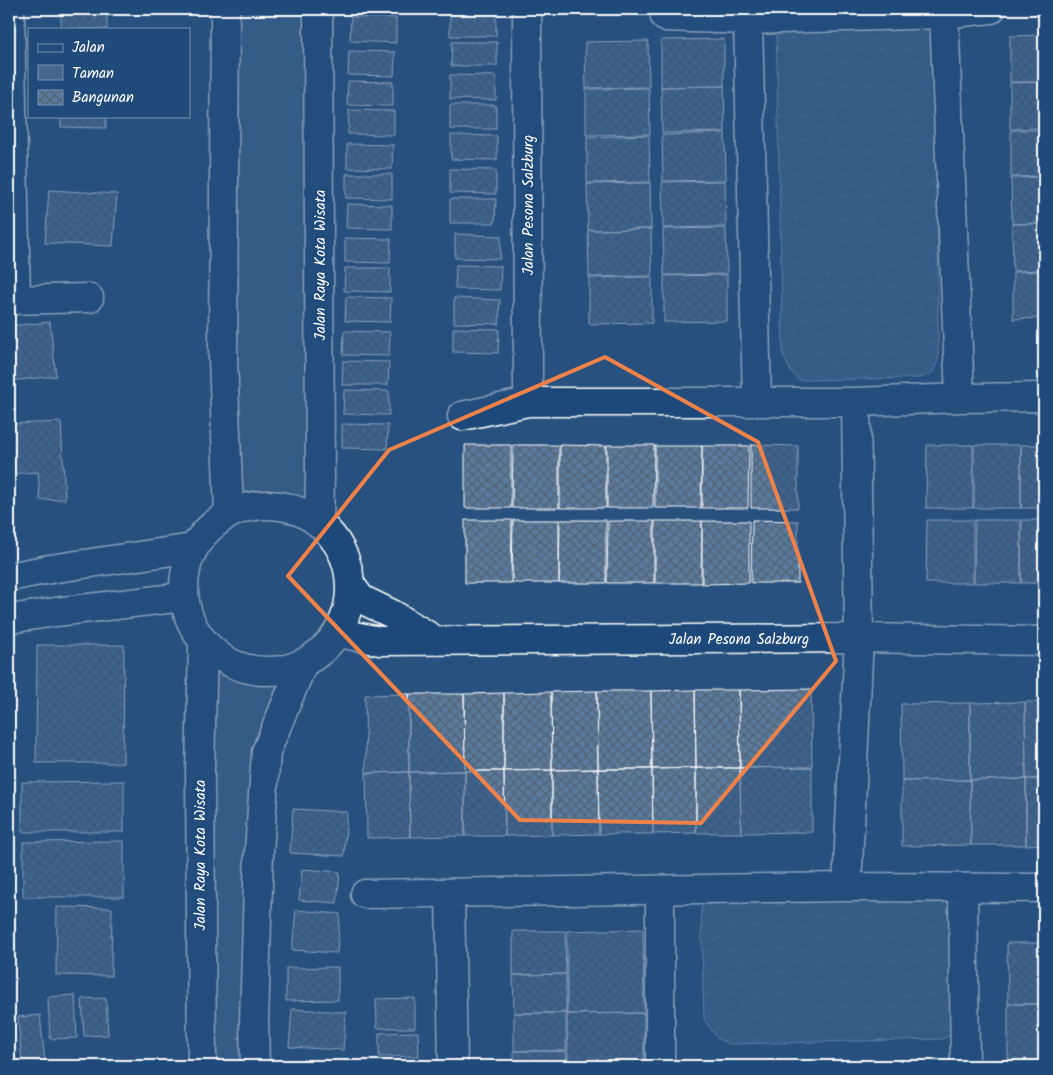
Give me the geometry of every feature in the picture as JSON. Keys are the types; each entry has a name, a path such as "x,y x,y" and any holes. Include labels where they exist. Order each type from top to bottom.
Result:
{"street":[{"path":"10,9 12,299 89,298"},
{"path":"226,9 224,358 228,513"},
{"name":"Jalan Raya Kota Wisata","path":"318,9 320,468 318,522"},
{"name":"Jalan Pesona Salzburg","path":"527,9 528,402"},
{"path":"665,17 748,20 944,14 991,9"},
{"path":"944,14 960,398"},
{"path":"748,20 757,402"},
{"path":"462,416 528,402 856,402 1044,397"},
{"path":"847,888 859,638 856,402"},
{"path":"275,504 298,510 318,522 335,539 346,560 350,584 348,608 339,630 323,649 302,663 276,671 249,669 224,660 203,643 190,622 183,597 185,572 193,548 208,528 228,513 251,506 275,504"},
{"path":"9,577 50,569 193,548"},
{"path":"350,584 361,599 392,614 434,640"},
{"path":"9,619 183,597"},
{"name":"Jalan Pesona Salzburg","path":"339,630 349,635 380,641 859,638 1044,641"},
{"name":"Jalan Raya Kota Wisata","path":"202,1066 200,771 203,643"},
{"path":"255,1066 254,1021 258,862 266,752 302,663"},
{"path":"365,894 847,888 1044,888"},
{"path":"963,889 965,1066"},
{"path":"660,891 660,1066"},
{"path":"450,893 453,1066"}],"highlighted area":[{"path":"605,357 758,442 836,661 701,823 520,820 288,576 389,450"}],"green space":[{"path":"225,9 318,9 319,522 295,510 275,505 254,506 229,513"},
{"path":"776,25 937,25 938,361 932,373 920,378 799,380 791,372 783,355"},
{"path":"203,643 228,660 245,668 255,670 276,671 303,663 266,752 255,1066 204,1066"},
{"path":"958,886 959,1032 942,1039 729,1044 717,1038 704,1019 701,908 710,895"}],"building":[{"path":"351,9 396,9 396,11 350,11"},
{"path":"61,10 107,10 107,28 61,28"},
{"path":"496,12 496,36 450,36 450,13"},
{"path":"351,17 396,18 396,43 350,41"},
{"path":"1044,35 1044,82 1010,82 1010,36"},
{"path":"724,39 724,86 661,87 661,40"},
{"path":"648,41 649,87 586,88 585,42"},
{"path":"452,42 497,42 497,66 451,66"},
{"path":"349,51 395,52 394,76 348,75"},
{"path":"450,75 496,76 496,100 450,99"},
{"path":"348,81 393,82 393,106 347,105"},
{"path":"1044,82 1044,128 1010,129 1010,83"},
{"path":"724,86 725,132 662,133 661,87"},
{"path":"649,88 650,134 586,135 586,89"},
{"path":"450,105 496,105 496,129 450,129"},
{"path":"349,110 394,111 394,135 348,134"},
{"path":"61,118 106,118 106,128 61,127"},
{"path":"1011,130 1044,130 1044,176 1011,177"},
{"path":"725,133 726,180 663,181 662,135"},
{"path":"451,135 497,136 497,160 451,159"},
{"path":"649,135 650,182 587,183 587,137"},
{"path":"347,144 393,145 392,169 347,168"},
{"path":"450,169 496,170 496,194 450,193"},
{"path":"346,174 392,174 392,199 346,198"},
{"path":"1044,177 1044,223 1012,224 1011,178"},
{"path":"725,181 726,227 663,228 662,182"},
{"path":"650,183 651,229 588,230 587,184"},
{"path":"49,190 117,194 113,246 45,243"},
{"path":"450,199 496,199 495,223 450,223"},
{"path":"347,204 392,205 392,229 346,228"},
{"path":"1012,224 1044,224 1044,270 1013,271"},
{"path":"726,228 727,274 664,275 663,229"},
{"path":"651,229 652,276 589,277 588,230"},
{"path":"455,234 501,236 500,259 455,258"},
{"path":"345,238 391,239 390,263 345,262"},
{"path":"456,265 501,266 500,290 455,289"},
{"path":"345,268 390,268 390,292 344,291"},
{"path":"1044,271 1044,318 1013,319 1013,272"},
{"path":"727,275 727,321 664,322 664,276"},
{"path":"652,277 652,323 589,324 589,278"},
{"path":"346,297 391,298 390,322 345,321"},
{"path":"454,298 500,300 499,324 454,323"},
{"path":"50,322 56,376 9,381 9,326"},
{"path":"453,328 499,329 498,353 453,352"},
{"path":"344,331 390,332 389,356 343,355"},
{"path":"343,361 389,362 388,385 342,385"},
{"path":"344,390 389,391 389,415 343,414"},
{"path":"61,422 65,499 40,500 38,472 9,474 9,424"},
{"path":"342,424 388,425 387,449 342,448"},
{"path":"465,445 511,445 511,508 465,508"},
{"path":"513,445 559,445 559,508 512,508"},
{"path":"560,445 606,446 606,508 560,508"},
{"path":"607,445 654,445 653,508 607,508"},
{"path":"751,445 798,446 798,508 751,508"},
{"path":"927,445 973,445 973,508 926,508"},
{"path":"974,445 1021,445 1021,508 974,508"},
{"path":"1021,445 1044,445 1044,508 1021,508"},
{"path":"655,446 702,446 701,508 655,508"},
{"path":"702,446 749,446 748,508 702,508"},
{"path":"465,520 512,520 511,583 465,583"},
{"path":"513,520 559,520 559,583 512,583"},
{"path":"560,520 606,520 606,583 559,583"},
{"path":"752,520 798,521 798,583 751,583"},
{"path":"927,520 973,520 973,583 926,583"},
{"path":"975,520 1021,520 1021,583 974,583"},
{"path":"1022,520 1044,520 1044,583 1021,583"},
{"path":"608,521 654,521 654,583 607,583"},
{"path":"655,521 702,521 701,583 655,583"},
{"path":"702,521 749,521 749,583 702,584"},
{"path":"37,645 124,645 123,763 36,763"},
{"path":"811,689 812,767 740,768 739,690"},
{"path":"695,690 739,690 740,768 696,768"},
{"path":"695,690 696,768 652,769 651,691"},
{"path":"597,691 651,691 652,769 598,769"},
{"path":"597,691 598,769 552,770 551,692"},
{"path":"551,692 552,770 504,771 504,693"},
{"path":"504,693 504,771 465,771 464,694"},
{"path":"409,694 409,772 366,773 365,695"},
{"path":"409,694 464,694 465,771 409,772"},
{"path":"1025,702 1044,702 1044,779 1026,779"},
{"path":"1025,702 1026,779 970,780 970,703"},
{"path":"970,703 970,780 902,781 901,704"},
{"path":"812,767 812,832 741,833 740,768"},
{"path":"696,768 696,833 653,834 652,769"},
{"path":"696,768 740,768 741,833 696,833"},
{"path":"9,769 13,805 9,806"},
{"path":"598,769 599,834 552,835 552,770"},
{"path":"598,769 652,769 653,834 599,834"},
{"path":"552,770 552,835 505,836 504,771"},
{"path":"465,771 465,836 410,837 409,772"},
{"path":"465,771 504,771 505,836 465,836"},
{"path":"409,772 410,837 367,838 366,773"},
{"path":"1026,779 1026,845 971,845 970,780"},
{"path":"1026,779 1044,779 1044,844 1026,845"},
{"path":"970,780 971,845 902,846 902,781"},
{"path":"124,781 124,832 22,832 22,782"},
{"path":"293,809 347,812 344,856 290,853"},
{"path":"124,841 124,897 23,897 23,842"},
{"path":"302,869 340,872 337,903 299,900"},
{"path":"57,907 112,908 111,976 56,975"},
{"path":"296,910 340,914 337,953 292,950"},
{"path":"643,929 644,1013 567,1014 567,931"},
{"path":"513,931 565,931 566,974 513,975"},
{"path":"1007,943 1044,943 1044,1004 1008,1004"},
{"path":"338,967 338,1000 286,1001 286,968"},
{"path":"566,974 566,1013 514,1013 513,975"},
{"path":"75,995 77,1038 50,1039 48,997"},
{"path":"106,998 108,1035 84,1036 82,999"},
{"path":"415,998 415,1028 377,1028 376,999"},
{"path":"1008,1004 1044,1004 1044,1061 1008,1062"},
{"path":"292,1009 346,1012 343,1050 289,1047"},
{"path":"514,1013 566,1013 566,1051 514,1051"},
{"path":"644,1013 644,1066 568,1066 567,1014"},
{"path":"40,1015 45,1062 22,1064 18,1017"},
{"path":"418,1032 419,1056 379,1057 379,1033"},
{"path":"514,1051 566,1051 567,1066 514,1066"},
{"path":"1044,1061 1044,1066 1008,1066 1008,1062"}]}
